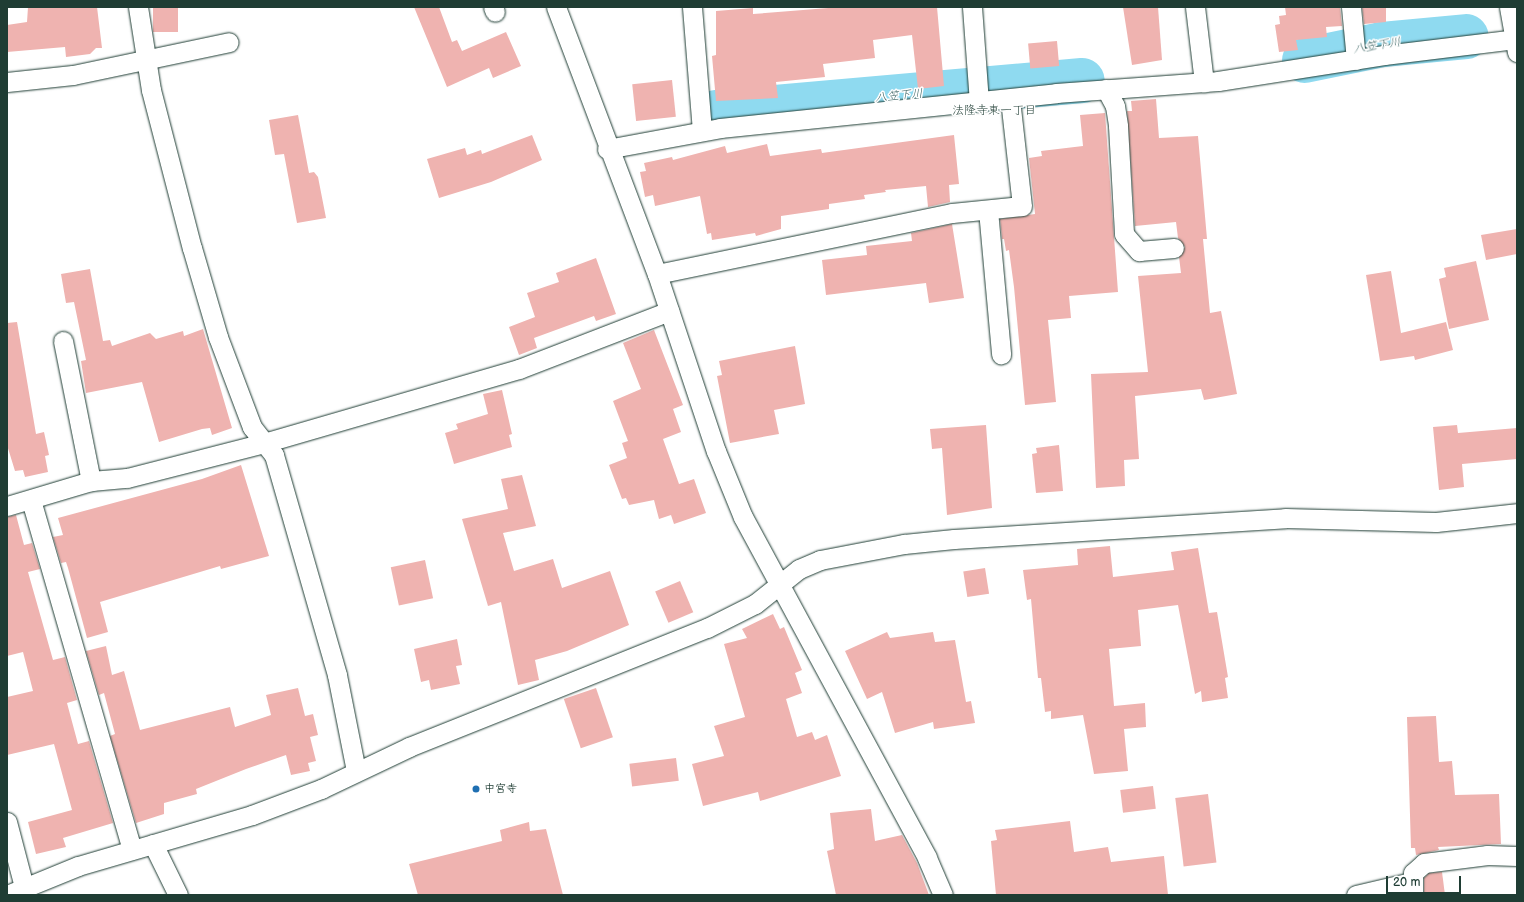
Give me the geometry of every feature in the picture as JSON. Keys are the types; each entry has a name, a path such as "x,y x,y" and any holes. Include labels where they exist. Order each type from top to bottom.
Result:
{"street":[{"path":"138,7 145,58 190,241 218,337 252,426 274,455 319,607 337,675 356,771"},
{"path":"556,7 608,150 657,274 716,451 743,517 926,858 943,895"},
{"path":"692,7 702,131"},
{"path":"972,7 979,102"},
{"path":"1195,7 1204,82"},
{"path":"1351,7 1356,60"},
{"path":"608,150 702,131 1106,89 1204,82 1356,60 1517,44 1509,7"},
{"path":"7,82 73,75 145,58 229,42"},
{"path":"1106,89 1115,106 1118,126 1124,234 1139,251 1174,248"},
{"path":"657,274 952,213 1022,206 1010,99"},
{"path":"988,210 1001,354"},
{"path":"7,506 91,481 127,478 264,443 519,369 669,311"},
{"path":"63,341 91,481"},
{"path":"31,500 132,850"},
{"path":"7,895 78,866 252,815 321,789 356,771 707,628 755,604 799,569 820,560 904,544 954,539 1285,518 1436,522 1517,513"},
{"path":"7,822 24,887"},
{"path":"153,844 178,895"},
{"path":"1356,895 1412,889 1413,872 1424,863 1487,855 1517,856"}],"building":[{"path":"28,7 97,7 102,48 96,48 90,54 66,57 65,47 7,52 7,25 27,22"},
{"path":"153,7 178,7 178,32 153,32"},
{"path":"414,7 439,7 452,42 457,40 462,51 506,32 521,66 493,78 489,68 447,87"},
{"path":"841,7 937,7 944,86 918,89 912,35 873,40 875,58 823,64 825,77 776,82 778,98 716,101 712,56 716,55 716,11 753,8 753,14"},
{"path":"1123,7 1158,7 1162,60 1132,65"},
{"path":"1285,7 1340,7 1342,26 1326,27 1327,37 1296,40 1298,50 1279,52 1275,25 1280,24 1279,16 1286,15"},
{"path":"1362,7 1386,7 1386,22 1364,24"},
{"path":"1057,41 1059,66 1030,68 1028,44"},
{"path":"672,80 676,117 636,121 632,84"},
{"path":"1156,99 1159,138 1198,136 1207,239 1203,239 1210,313 1221,311 1237,394 1204,400 1201,389 1135,396 1139,459 1124,460 1125,486 1096,488 1091,374 1148,372 1138,276 1181,273 1179,257 1185,247 1178,238 1176,222 1135,226 1127,111 1132,111 1131,101"},
{"path":"1105,113 1118,292 1069,296 1071,318 1048,320 1056,402 1025,405 1014,287 1009,250 1006,251 1004,239 1002,239 1000,219 1035,214 1029,158 1042,156 1041,151 1083,146 1080,115"},
{"path":"298,115 309,173 314,172 318,177 326,218 297,223 284,154 275,155 269,120"},
{"path":"532,135 542,160 491,182 439,198 427,159 465,148 467,155 481,150 482,154"},
{"path":"954,135 959,184 949,185 950,202 928,207 926,186 885,190 886,192 864,195 865,199 829,204 829,209 781,216 781,229 756,236 755,233 712,240 711,233 707,234 700,196 655,206 653,195 645,197 640,172 646,171 644,163 672,157 673,160 725,146 727,153 767,144 770,156 821,149 822,153"},
{"path":"952,224 964,298 929,303 926,283 826,295 822,260 867,255 866,246 912,241 911,233"},
{"path":"1517,229 1517,254 1486,260 1481,235"},
{"path":"596,258 616,314 596,321 594,316 534,338 537,348 519,355 509,327 535,317 527,293 559,282 556,273"},
{"path":"1476,261 1489,320 1449,329 1439,279 1446,277 1444,268"},
{"path":"90,269 103,341 110,340 112,346 150,333 156,339 183,331 184,336 203,329 232,428 212,435 210,428 202,429 159,442 142,382 86,393 81,361 86,360 74,302 66,303 61,274"},
{"path":"1391,271 1401,333 1446,322 1453,350 1415,360 1414,356 1380,361 1366,275"},
{"path":"17,322 36,434 44,432 49,455 45,456 48,472 25,477 23,470 15,471 7,445 7,323"},
{"path":"654,330 683,405 673,409 681,432 663,439 679,484 694,479 706,513 674,524 671,515 659,519 654,500 629,505 626,498 622,499 609,465 627,458 622,443 628,441 613,401 641,389 623,343"},
{"path":"795,346 805,404 774,410 779,434 730,443 717,376 722,375 719,361"},
{"path":"502,390 512,434 509,435 512,447 454,464 445,433 458,429 456,424 488,414 483,394"},
{"path":"986,425 992,508 947,515 942,448 932,449 930,429"},
{"path":"1457,425 1458,433 1517,428 1517,459 1462,464 1464,487 1439,490 1433,427"},
{"path":"1059,445 1063,491 1036,493 1032,454 1037,453 1036,448"},
{"path":"241,465 269,556 221,569 220,566 100,602 108,632 87,638 66,562 61,563 53,537 63,535 58,518 202,479"},
{"path":"522,475 536,526 503,533 514,571 553,559 562,588 610,571 629,625 567,651 535,660 539,680 518,685 501,602 488,606 462,519 508,509 501,479"},
{"path":"16,515 24,545 32,543 40,569 28,572 53,660 65,657 77,700 67,703 78,744 89,741 113,823 63,838 66,847 36,854 28,822 72,810 54,744 7,755 7,697 33,691 23,652 7,656 7,517"},
{"path":"1110,546 1113,577 1174,570 1171,552 1198,548 1209,613 1217,612 1228,677 1225,678 1228,698 1202,702 1201,691 1195,694 1178,605 1138,610 1141,646 1109,649 1114,706 1145,703 1146,727 1124,729 1128,771 1094,774 1083,715 1051,719 1051,711 1045,712 1041,678 1038,678 1031,599 1027,600 1023,570 1078,565 1077,549"},
{"path":"425,560 433,598 399,605 391,567"},
{"path":"985,568 989,594 967,597 963,571"},
{"path":"680,581 693,612 668,623 655,592"},
{"path":"773,614 780,629 784,627 802,670 795,673 802,693 786,699 797,737 812,732 815,740 827,735 841,776 760,801 758,792 703,806 692,764 724,756 714,726 745,717 724,644 747,638 742,629"},
{"path":"887,632 890,638 933,632 935,642 955,640 966,702 971,701 975,723 934,729 933,722 895,733 882,692 867,699 845,651"},
{"path":"457,639 462,665 456,666 460,684 431,690 429,680 421,682 414,649"},
{"path":"106,646 112,675 124,671 140,730 230,707 235,727 271,715 266,695 298,688 305,716 313,714 318,735 310,737 316,761 308,763 310,771 291,775 286,755 196,789 197,794 164,803 164,814 136,823 110,736 115,734 104,693 99,695 86,651"},
{"path":"596,688 613,737 581,748 564,699"},
{"path":"1436,716 1439,762 1452,761 1455,795 1499,794 1501,844 1438,847 1439,850 1416,855 1415,848 1411,848 1407,717"},
{"path":"676,758 679,781 632,787 629,764"},
{"path":"1153,786 1156,809 1123,813 1120,790"},
{"path":"1208,794 1216,862 1184,867 1175,798"},
{"path":"871,809 875,841 902,835 917,863 929,895 836,895 827,851 834,849 830,813"},
{"path":"1070,821 1074,852 1108,847 1111,862 1164,856 1168,895 996,895 991,841 997,840 995,830"},
{"path":"529,822 530,831 546,829 563,895 418,895 409,864 502,841 500,830"},
{"path":"1442,872 1445,895 1424,895 1424,878 1429,873"}],"waterway":[{"name":"八笠下川","path":"1304,60 1382,44 1466,36"},
{"name":"八笠下川","path":"716,112 1082,80"}],"place":[{"name":"中宮寺","path":"476,789"}],"district":[{"name":"法隆寺東一丁目","path":"994,111"}]}
